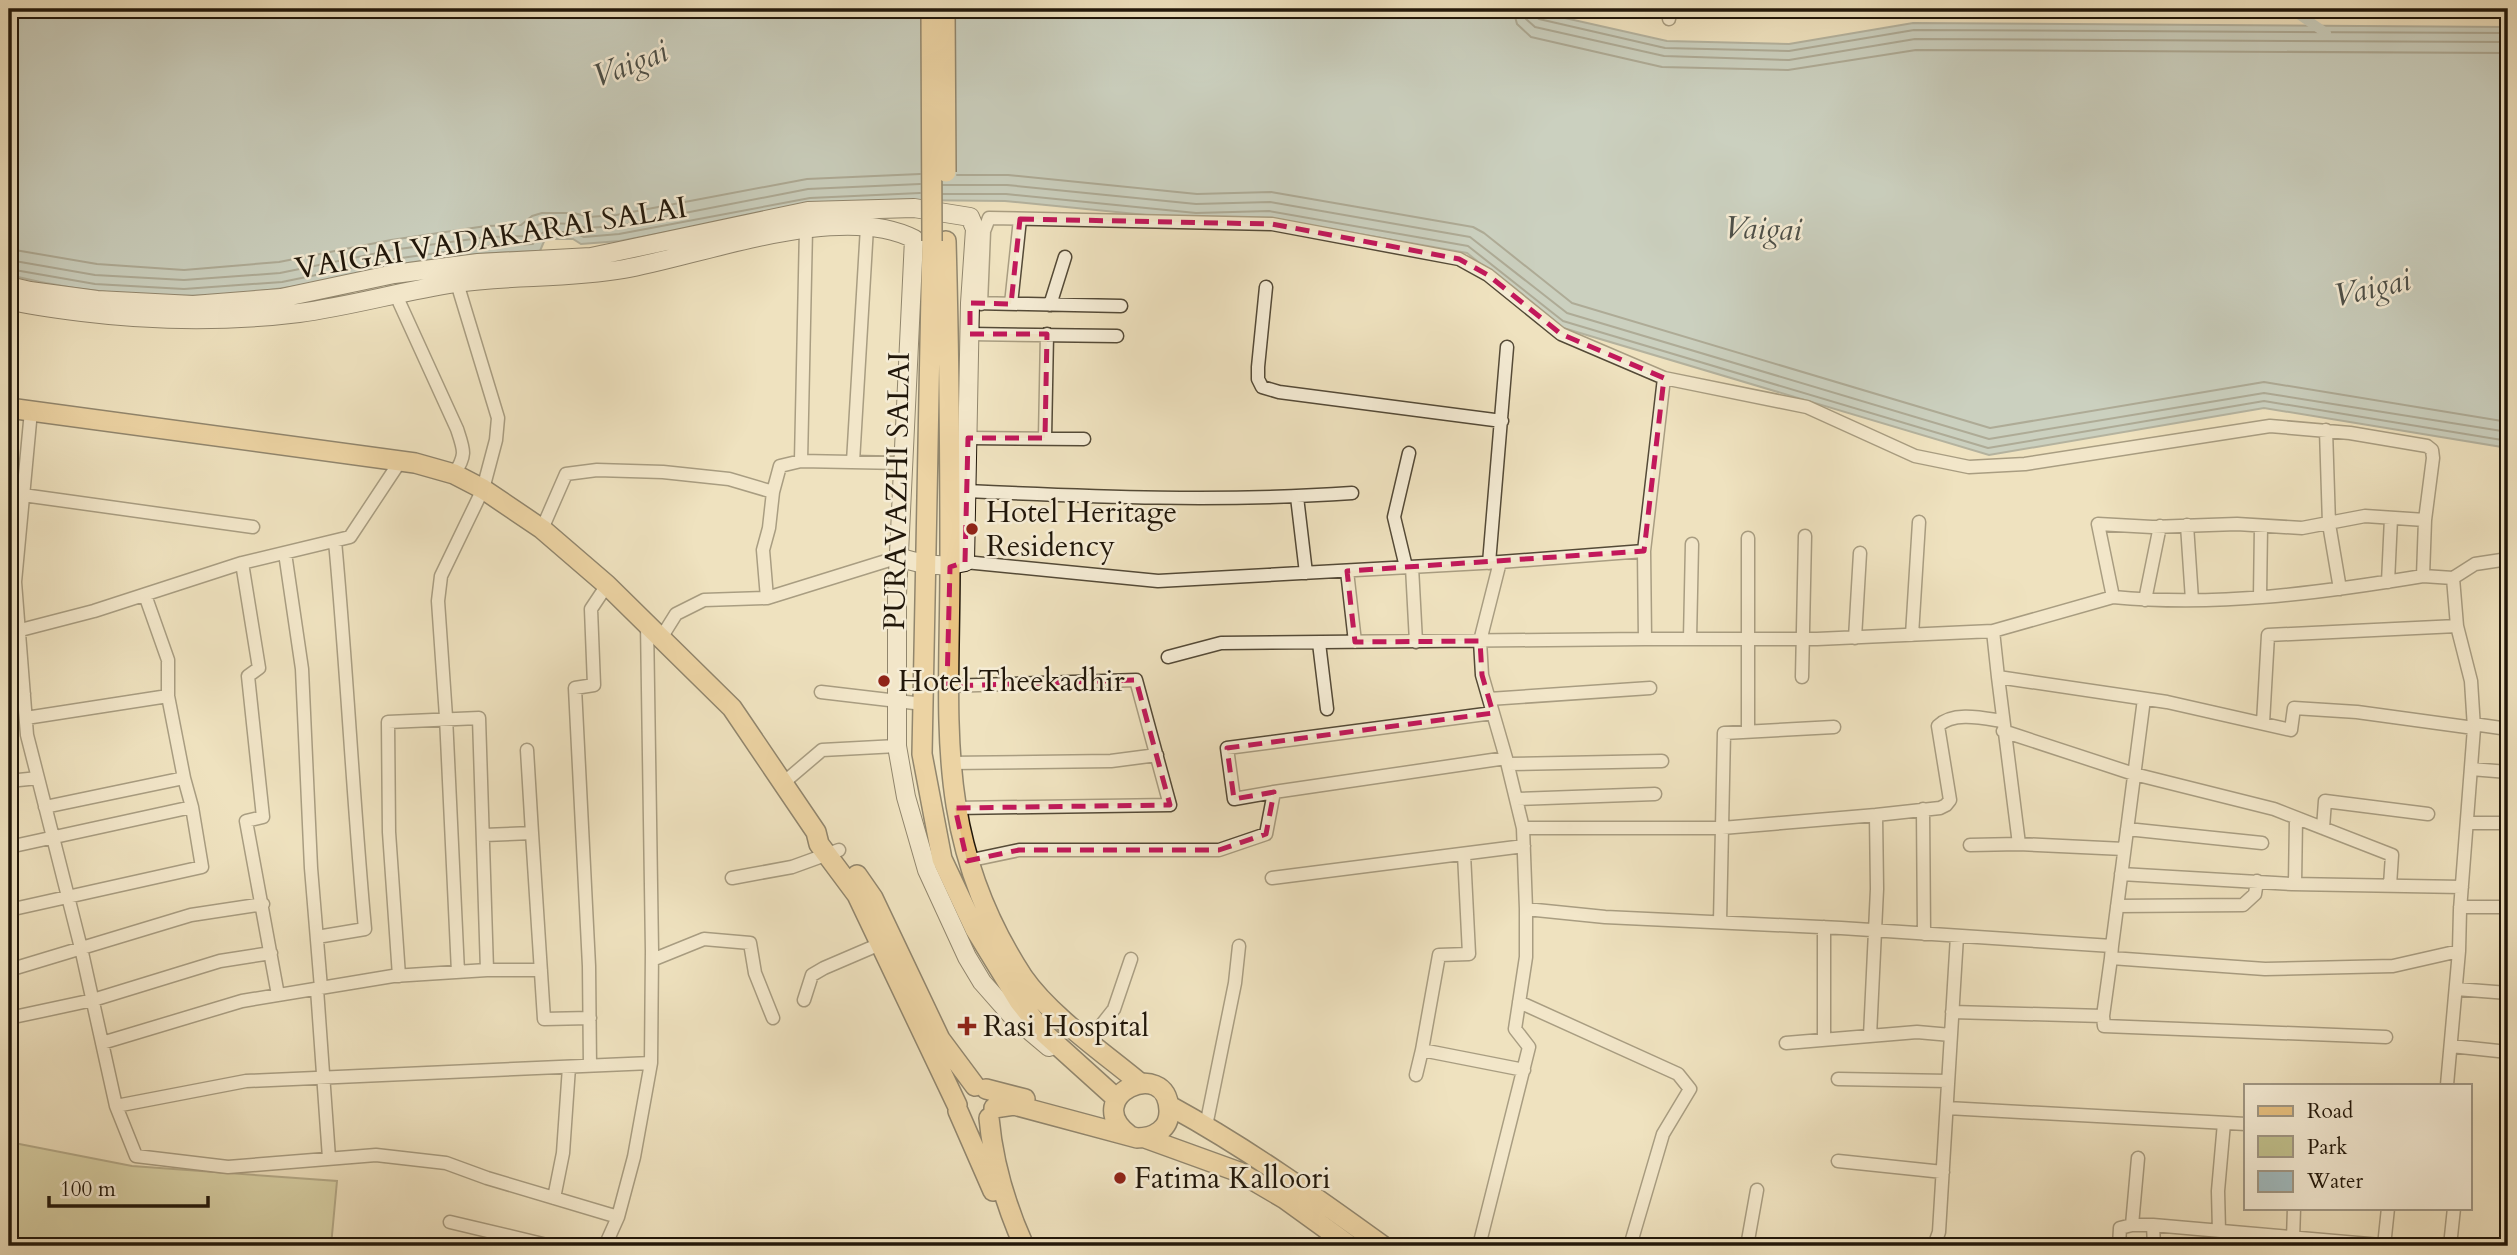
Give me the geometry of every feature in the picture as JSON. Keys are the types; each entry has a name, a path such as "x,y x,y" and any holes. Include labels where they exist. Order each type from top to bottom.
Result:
{"main road":[{"path":"931,9 939,241"},
{"path":"939,241 945,9"},
{"name":"VAIGAI VADAKARAI SALAI","path":"9,286 97,300 193,305 281,298 406,273 478,264 591,257 808,211 914,208 970,217 975,229 975,303 970,334 967,491 958,564"},
{"name":"VAIGAI VADAKARAI SALAI","path":"9,300 141,319 209,319 299,313 457,283 517,277 566,276 623,269 806,229 867,227 896,230 914,239 897,595 897,746 906,797 927,870 967,957 982,982 1012,1016 1081,1074 1087,1072"},
{"name":"PURAVAZHI SALAI","path":"939,241 958,564 947,686 949,763 955,808 967,861 990,920 1025,979 1069,1027 1140,1083"},
{"name":"PURAVAZHI SALAI","path":"939,241 924,565 922,754 942,859 975,929 1019,1001 1045,1034 1116,1102"},
{"path":"9,408 401,460 454,474 483,489 542,528 607,584 732,708 816,832 819,844 833,852 873,898 940,1039 980,1087 993,1097 992,1154 1014,1225"},
{"path":"899,558 924,565 958,564"},
{"path":"833,852 857,895 958,1108 992,1190 1024,1246"},
{"path":"1116,1102 1117,1122 1137,1137 1154,1136 1167,1124 1170,1106 1167,1098 1156,1087 1140,1083 1126,1088 1116,1102 1101,1113 1090,1115 980,1087 960,1094 958,1108 969,1122 980,1123 992,1113 1014,1105 1137,1137 1239,1172 1285,1199 1350,1246"},
{"path":"1170,1106 1293,1181 1383,1246"}],"street":[{"path":"1121,306 975,303 984,231 989,218 1272,224 1459,259 1488,275 1561,334 1664,378 1807,407 1914,456 1969,467 2038,462 2270,426 2326,430 2427,446 2432,450 2433,458 2425,520 2423,576"},
{"path":"1011,304 1020,219"},
{"path":"853,462 867,227"},
{"path":"801,461 806,229"},
{"path":"1049,305 1065,257"},
{"path":"457,283 498,418 496,440 483,489 442,576 438,601 458,972"},
{"path":"1266,287 1258,367 1258,379 1262,387 1279,392 1502,421"},
{"path":"395,293 463,447 463,461 454,474"},
{"path":"970,334 1117,337"},
{"path":"1045,438 1047,334"},
{"path":"1479,1246 1529,1047 1515,1029 1526,957 1523,828 1482,675 1480,641 1494,563 1507,346"},
{"path":"1645,639 1644,551 1664,378"},
{"path":"31,411 23,495 15,513 14,632 24,694 27,735 81,948 117,1106 136,1156 228,1167 376,1155 446,1163 618,1217"},
{"path":"2326,430 2329,524 2340,589"},
{"path":"968,438 1084,439"},
{"path":"1409,453 1394,517 1409,567 1416,642"},
{"path":"14,632 94,611 242,564 350,537 401,460"},
{"path":"767,598 763,550 780,466 801,461 902,463"},
{"path":"542,528 566,474 597,470 663,472 729,479 773,492"},
{"path":"967,491 1129,498 1297,497 1353,493"},
{"path":"23,495 253,527"},
{"path":"1297,497 1306,573"},
{"path":"2113,597 2098,524 2302,528 2364,516 2425,520"},
{"path":"2388,582 2391,518"},
{"path":"1912,635 1919,522"},
{"path":"2187,525 2192,600"},
{"path":"2144,600 2160,526"},
{"path":"2260,597 2261,526"},
{"path":"1802,677 1805,536"},
{"path":"1748,538 1748,732"},
{"path":"317,937 365,929 335,541"},
{"path":"1690,639 1692,544"},
{"path":"958,564 1158,581 1494,563 1644,551"},
{"path":"285,553 302,669 329,1158"},
{"path":"1855,638 1860,553"},
{"path":"661,638 676,614 704,600 767,598 899,558"},
{"path":"1168,657 1222,643 1803,639 1993,631 2113,597 2192,600 2311,594 2423,576 2453,578 2475,564 2508,559"},
{"path":"242,564 259,668 248,676 263,817 246,821 278,995"},
{"path":"1347,571 1355,642"},
{"path":"2447,1084 2474,726 2471,681 2457,626 2453,578"},
{"path":"590,1066 589,966 575,688 594,685 591,609 607,584"},
{"path":"9,910 202,867 168,696 168,660 145,595"},
{"path":"605,1246 618,1217 634,1157 651,1063 647,622"},
{"path":"2263,723 2268,635 2457,626"},
{"path":"1993,631 2019,844"},
{"path":"1318,643 1327,709"},
{"path":"1998,677 2144,699 2291,730 2294,708 2357,712 2508,729"},
{"path":"947,686 1136,680 1170,805 955,808"},
{"path":"1489,699 1650,688"},
{"path":"821,692 923,704"},
{"path":"9,698 24,694"},
{"path":"26,718 168,696"},
{"path":"2144,699 2103,1016 2104,1026 2386,1037"},
{"path":"1493,713 1227,748 1234,799 1507,761 1662,761"},
{"path":"399,976 389,832 388,722 446,717 479,718 487,970"},
{"path":"1523,828 1722,828 1940,808 1950,800 1938,726 1943,721 1979,717 2134,774 2274,809 2392,855 2390,885"},
{"path":"1720,922 1724,733 1834,727"},
{"path":"782,783 822,750 897,746"},
{"path":"527,750 544,1019 590,1018"},
{"path":"949,763 1111,761 1157,755"},
{"path":"2471,769 2508,772"},
{"path":"9,780 38,778"},
{"path":"45,807 184,778"},
{"path":"967,861 1019,850 1219,850 1266,834 1274,792"},
{"path":"1516,799 1655,794"},
{"path":"2323,828 2325,801 2428,814"},
{"path":"9,847 192,807"},
{"path":"1923,809 1924,933"},
{"path":"1870,1036 1877,889 1876,815"},
{"path":"2295,884 2296,818"},
{"path":"2468,823 2508,823"},
{"path":"2127,830 2262,843"},
{"path":"484,835 532,833"},
{"path":"1970,845 2019,844 2124,849"},
{"path":"1272,878 1524,846"},
{"path":"732,878 792,867 833,852"},
{"path":"1416,1075 1439,955 1469,954 1464,854"},
{"path":"2121,874 2295,884 2462,887"},
{"path":"2117,906 2243,905 2255,894 2257,881"},
{"path":"9,970 191,915 263,904"},
{"path":"2460,907 2508,907"},
{"path":"1526,909 1605,917 1924,933 2265,969 2393,966 2459,951"},
{"path":"1824,927 1824,1040"},
{"path":"1934,1246 1939,1232 1957,936"},
{"path":"652,960 704,939 750,943 755,973 773,1018"},
{"path":"804,1000 812,975 880,944"},
{"path":"1206,1126 1235,983 1239,946"},
{"path":"9,1018 93,1000 220,961 271,953"},
{"path":"1089,1041 1114,1009 1130,959"},
{"path":"102,1043 242,1001 319,988 399,976 487,970 541,970"},
{"path":"2456,989 2508,993"},
{"path":"1519,1002 1678,1074 1690,1089 1662,1134 1630,1246"},
{"path":"1952,1012 2103,1016"},
{"path":"1786,1043 1917,1032 1951,1035"},
{"path":"2451,1046 2508,1052"},
{"path":"1422,1050 1524,1070"},
{"path":"117,1106 246,1081 651,1063"},
{"path":"554,1198 563,1153 569,1067"},
{"path":"1838,1079 1948,1081"},
{"path":"1947,1108 2244,1124"},
{"path":"2219,1231 2218,1191 2224,1122"},
{"path":"2133,1225 2138,1158"},
{"path":"1838,1161 1943,1172"},
{"path":"1747,1246 1757,1190"},
{"path":"2294,1210 2298,1241"},
{"path":"2385,1246 2388,1210"},
{"path":"2450,1246 2454,1210"},
{"path":"450,1222 551,1246"},
{"path":"2153,1224 2154,1246"},
{"path":"2119,1246 2120,1228 2153,1224 2219,1231 2236,1240 2392,1246"}],"highlighted area":[{"path":"1020,219 1272,224 1459,259 1488,275 1561,334 1664,378 1644,551 1347,571 1355,642 1480,641 1482,675 1493,713 1227,748 1234,799 1274,792 1266,834 1219,850 1019,850 967,861 955,808 1170,805 1136,680 947,686 950,567 965,562 968,438 1045,438 1047,334 970,334 970,303 1011,304"}],"green space":[{"path":"9,1142 132,1166 337,1181 331,1246 9,1246"}],"water":[{"name":"Vaigai","path":"9,9 1525,9 1667,41 1789,44 1913,23 2508,27 2508,448 2264,408 1989,455 1560,327 1467,253 1269,218 1196,220 1005,201 909,200 699,226 620,241 581,244 573,239 545,239 540,251 429,260 311,284 249,292 180,296 76,288 9,275"}],"waterway":[{"path":"2291,9 2326,33"}],"place":[{"name":"Hotel Heritage Residency","path":"972,529"},
{"name":"Hotel Theekadhir","path":"884,681"},
{"name":"Rasi Hospital","path":"967,1026"},
{"name":"Fatima Kalloori","path":"1120,1178"}]}
